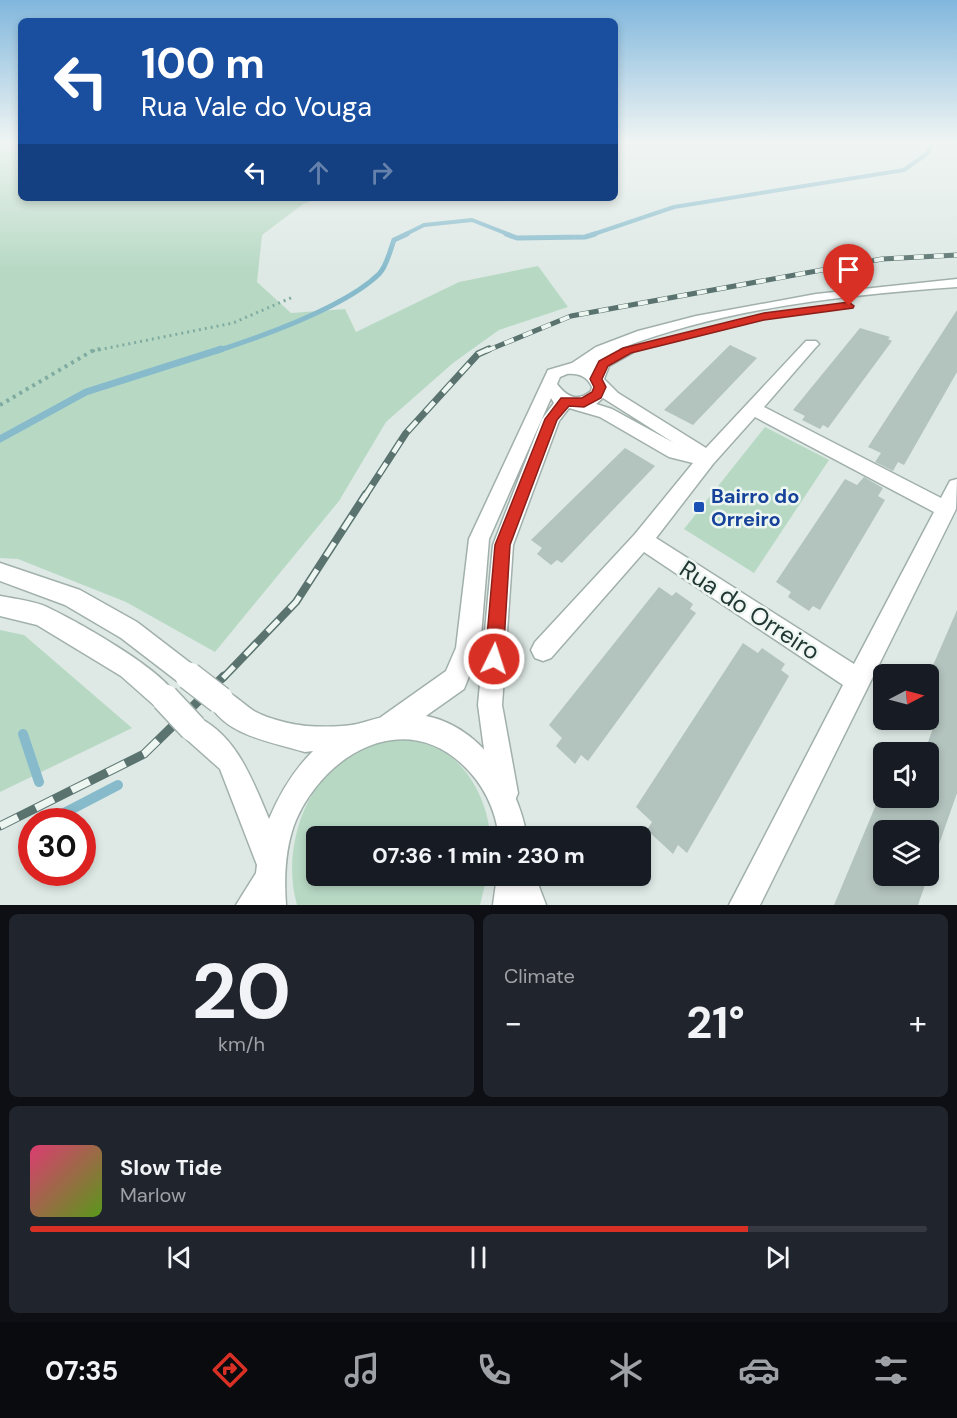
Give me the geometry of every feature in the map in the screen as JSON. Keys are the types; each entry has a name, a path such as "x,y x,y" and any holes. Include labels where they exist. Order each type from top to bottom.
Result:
{"street":[{"path":"575,369 583,360 621,341 758,306 957,283"},
{"path":"511,826 490,705 503,545 552,419 571,402 594,398 603,363 627,351 764,316 957,292"},
{"path":"543,650 642,540 707,459 811,344"},
{"path":"390,726 454,680 468,648 479,539 550,379 559,371 575,369 587,372 616,401 686,440 707,459"},
{"path":"549,384 555,395 606,413 675,452 707,459"},
{"path":"752,408 946,509"},
{"path":"744,905 957,486"},
{"name":"Rua do Orreiro","path":"642,540 857,680"},
{"path":"0,572 72,597 129,630 249,723 305,739 353,737 390,726 419,726 447,735 472,753 492,778 507,810"},
{"path":"0,606 42,616 129,668 229,760 255,819 270,882"},
{"path":"251,905 270,882 279,828 292,799 309,773 330,752 353,737"},
{"path":"508,905 511,886"},
{"path":"524,886 531,905"}],"path":[{"path":"0,405 92,351 233,323 293,297"}],"green space":[{"path":"0,184 18,184 18,201 312,201 303,204 262,235 257,282 291,313 345,309 356,332 459,282 538,266 568,307 499,330 453,363 386,422 339,501 215,652 126,602 18,559 0,558"},
{"path":"765,427 829,460 754,573 684,529"},
{"path":"0,630 24,635 132,728 0,792"},
{"path":"407,739 431,746 446,753 457,762 481,797 489,826 306,826 306,886 485,886 480,905 297,905 292,864 295,843 308,802 319,783 350,755 364,748"}],"building":[{"path":"957,310 957,372 904,465 898,462 893,471 875,462 881,453 868,447"},
{"path":"860,328 890,337 888,339 892,341 828,428 823,425 820,429 802,420 805,416 793,410"},
{"path":"730,345 757,358 693,425 664,410"},
{"path":"625,448 655,466 562,563 557,560 551,565 537,554 542,548 531,540"},
{"path":"864,477 883,488 878,496 885,500 820,610 813,606 809,611 788,597 791,592 776,582 845,479 857,485"},
{"path":"659,587 672,596 676,592 693,604 690,609 696,613 588,761 581,755 575,764 556,746 562,738 549,725"},
{"path":"957,610 957,793 939,844 939,820 873,820 873,886 925,886 918,905 834,905 875,808 939,808 939,742 928,742 932,730 939,730 939,664 934,664"},
{"path":"743,643 758,653 762,648 785,664 781,670 789,676 687,853 678,845 673,854 651,834 650,826 652,822 636,807"}],"waterway":[{"path":"591,235 674,207 816,184"},
{"path":"404,235 424,225 472,220 510,235"},
{"path":"217,351 302,320 345,298 382,271 394,240 407,234"},
{"path":"506,234 517,238 585,237 595,234"},
{"path":"0,439 86,392 221,349"},
{"path":"23,734 39,782"},
{"path":"74,808 118,785"}],"railway":[{"path":"486,351 571,316 882,259 957,255"},
{"path":"365,496 406,433 478,354 489,349"},
{"path":"223,678 296,602 366,494"},
{"path":"0,826 144,754 224,676"}],"place":[{"name":"Bairro do Orreiro","path":"699,507"}],"route":[{"path":"494,659 503,545 552,419 565,401 584,402 597,395 600,387 596,379 603,363 627,351 764,316 849,306"}]}
